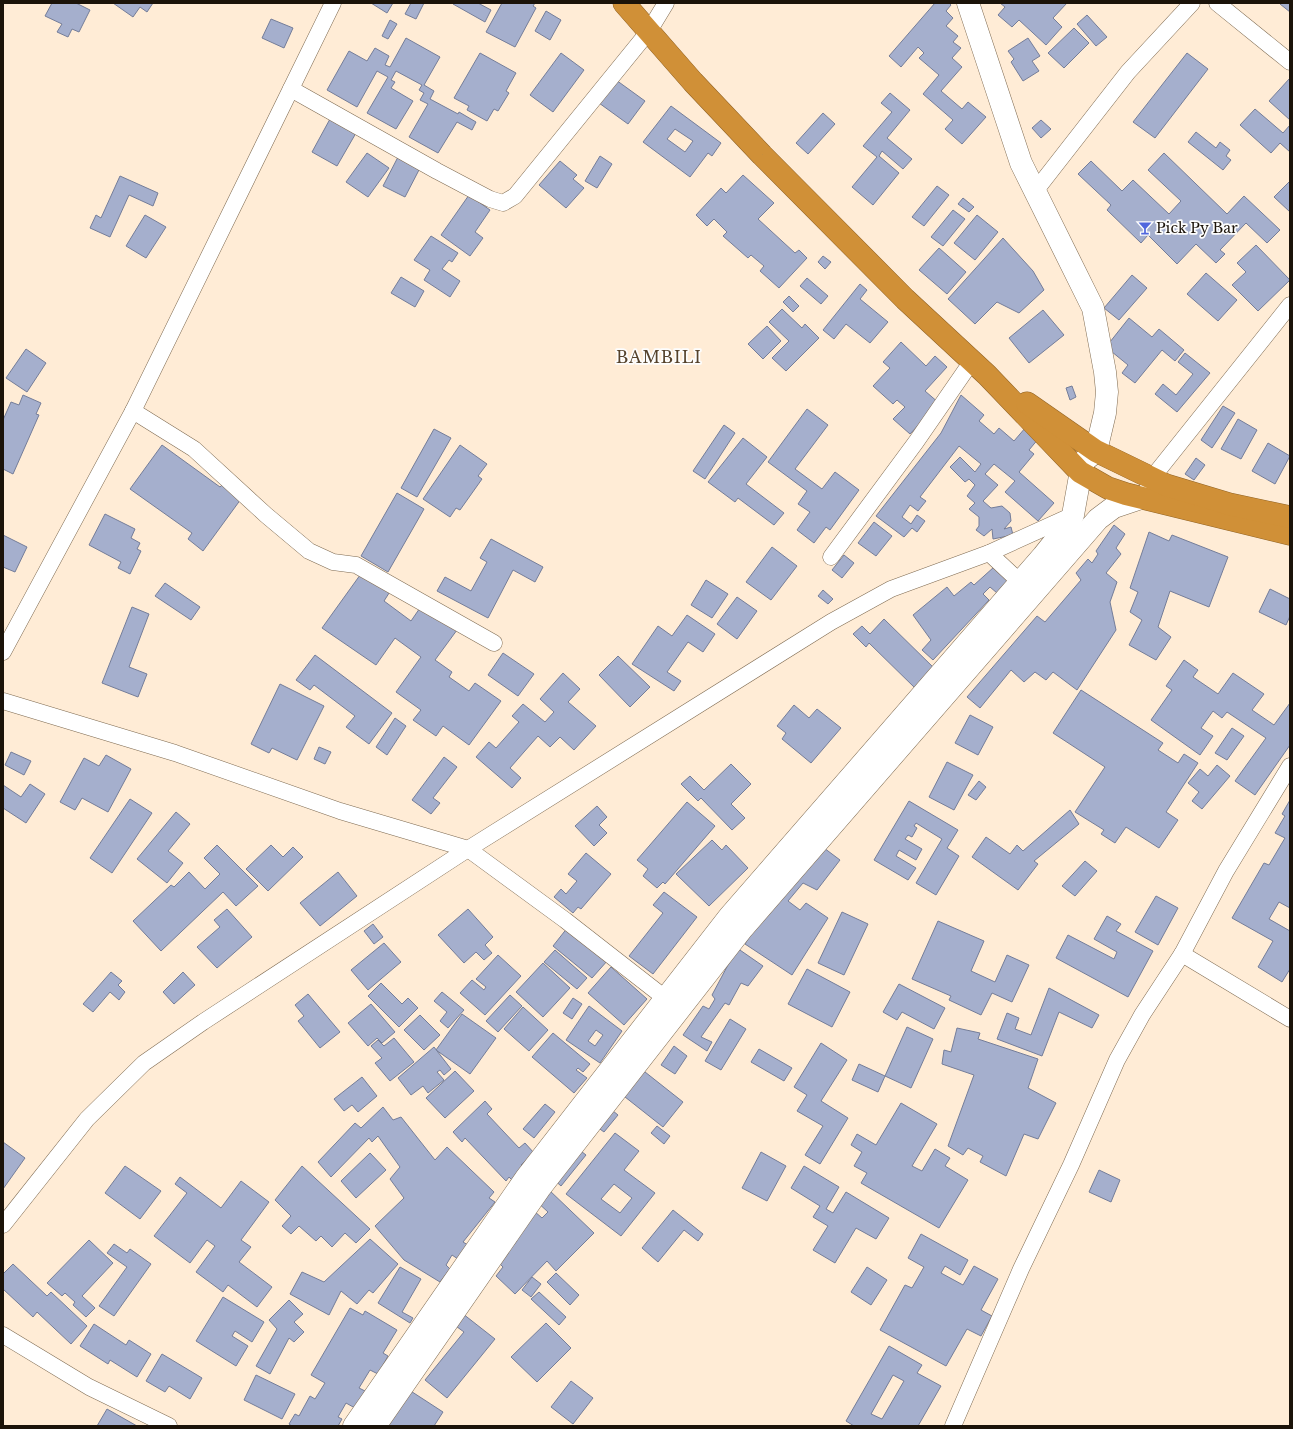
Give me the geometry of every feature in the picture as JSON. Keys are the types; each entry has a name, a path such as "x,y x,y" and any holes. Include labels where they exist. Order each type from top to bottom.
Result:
{"highway":[{"path":"624,3 693,82 762,155 905,299 979,368 1080,472 1108,488 1290,534"},
{"path":"979,368 1096,451 1166,485 1229,504 1290,517"}],"street":[{"path":"3,652 133,412 333,3"},
{"path":"291,89 437,171 490,199 503,203 515,196 649,31 666,3"},
{"path":"354,1426 526,1178 665,998 729,917 1059,538 1073,515 1080,472 1085,460 1096,451 1106,413 1107,392 1105,372 1093,308 1036,190 1021,163 968,3"},
{"path":"1036,190 1128,72 1192,3"},
{"path":"1217,3 1290,62"},
{"path":"375,1426 540,1188 742,929 1098,519 1114,507 1144,497 1150,489 1151,477 1290,305"},
{"path":"830,557 902,461 979,368"},
{"path":"133,412 194,449 266,515 309,551 333,562 356,565 494,643"},
{"path":"3,1225 87,1119 144,1062 203,1022 468,849 831,622 891,589 989,553 1073,515"},
{"path":"989,553 1020,582"},
{"path":"3,701 175,753 340,811 468,849 565,920 665,998"},
{"path":"953,1426 1021,1269 1071,1165 1117,1060 1142,1015 1182,954 1226,871 1290,766"},
{"path":"1182,954 1290,1019"},
{"path":"3,1335 89,1387 169,1426"}],"building":[{"path":"52,3 76,3 90,10 79,32 72,29 68,37 57,32 62,24 45,16"},
{"path":"113,3 153,3 147,12 140,7 133,17"},
{"path":"371,3 393,3 387,13"},
{"path":"411,3 424,3 416,19 405,14"},
{"path":"478,3 491,10 485,22 453,4"},
{"path":"502,3 535,3 533,6 536,8 515,47 486,32"},
{"path":"935,3 949,3 951,5 946,11 953,18 946,26 958,36 953,42 961,48 952,58 962,67 941,91 962,109 968,102 986,117 962,144 945,129 953,120 923,94 939,75 919,58 924,53 918,47 901,67 889,56"},
{"path":"1000,3 1067,3 1053,18 1062,27 1046,45 1019,20 1012,27 998,15 1005,7"},
{"path":"1290,3 1290,12 1280,4"},
{"path":"546,11 561,20 550,40 535,31"},
{"path":"1087,15 1107,37 1096,46 1077,24"},
{"path":"271,19 293,28 284,48 262,38"},
{"path":"390,20 397,24 388,39 382,36"},
{"path":"1074,28 1089,43 1064,68 1048,53"},
{"path":"406,38 440,57 424,85 434,91 430,99 458,114 459,112 476,122 472,130 457,122 438,153 409,137 428,104 420,100 424,93 419,90 422,85 396,71 391,80 395,82 391,88 413,101 396,129 367,113 388,77 377,71 357,107 327,90 349,51 367,61 375,48 389,56 385,65 390,67"},
{"path":"1028,38 1040,56 1032,61 1039,71 1023,81 1011,62 1014,59 1008,51"},
{"path":"480,53 516,73 506,91 509,93 498,111 494,109 487,121 467,110 469,106 454,98"},
{"path":"561,53 584,70 553,112 530,95"},
{"path":"1187,53 1208,69 1155,138 1133,122"},
{"path":"1290,78 1290,120 1269,101"},
{"path":"616,80 645,101 628,124 599,103"},
{"path":"890,93 910,110 887,138 912,159 903,169 882,151 879,156 899,173 873,205 852,187 877,157 863,146 892,112 881,103"},
{"path":"671,106 721,143 712,156 708,153 690,177 643,142","holes":["675,129 693,141 685,152 667,139"]},
{"path":"1255,109 1283,133 1290,125 1290,152 1280,143 1271,153 1240,125"},
{"path":"823,113 835,124 808,154 796,143"},
{"path":"330,119 356,133 337,166 312,152"},
{"path":"1041,120 1051,129 1041,138 1032,128"},
{"path":"1196,132 1216,148 1220,142 1230,150 1226,156 1231,160 1223,170 1188,142"},
{"path":"367,153 389,168 368,197 346,182"},
{"path":"1164,153 1227,214 1244,196 1280,230 1267,243 1246,223 1220,250 1225,254 1216,263 1196,244 1177,264 1148,235 1141,243 1107,210 1111,205 1078,174 1091,161 1122,191 1133,180 1169,214 1181,201 1148,170"},
{"path":"600,156 612,164 597,188 585,181"},
{"path":"398,157 420,168 405,197 383,186"},
{"path":"560,161 577,175 573,179 584,188 566,208 539,185"},
{"path":"743,175 774,203 758,219 795,253 799,250 807,258 779,288 760,271 764,266 751,255 748,258 723,236 727,232 714,219 707,226 696,215 721,188 726,193"},
{"path":"120,176 158,193 153,206 129,195 110,237 90,228 96,215 101,218"},
{"path":"1290,181 1290,212 1274,197"},
{"path":"937,186 949,195 924,226 912,217"},
{"path":"469,195 490,210 475,232 483,238 470,256 441,235"},
{"path":"963,198 974,207 969,212 958,204"},
{"path":"953,210 965,219 943,246 931,237"},
{"path":"145,215 166,227 146,258 126,246"},
{"path":"977,215 998,232 975,260 954,243"},
{"path":"431,236 458,253 452,262 449,260 442,269 460,281 450,297 424,280 430,270 414,260"},
{"path":"1003,238 1033,271 1044,290 1019,313 997,302 975,324 948,299"},
{"path":"1256,245 1290,280 1258,311 1232,285 1246,272 1237,263"},
{"path":"939,248 966,272 947,294 919,270"},
{"path":"823,256 831,262 825,269 818,262"},
{"path":"1206,273 1237,300 1218,321 1187,294"},
{"path":"1132,275 1147,288 1119,320 1104,308"},
{"path":"401,277 424,291 415,307 391,293"},
{"path":"807,278 828,296 821,304 800,286"},
{"path":"860,284 867,290 860,299 888,322 870,343 846,324 834,339 823,330"},
{"path":"789,296 799,306 793,312 783,302"},
{"path":"782,309 802,328 805,324 819,338 786,371 772,358 789,341 769,322"},
{"path":"1043,310 1064,335 1029,363 1009,338"},
{"path":"1129,318 1152,337 1159,329 1184,350 1175,361 1162,350 1135,383 1122,373 1128,365 1106,347"},
{"path":"767,326 781,341 763,359 748,344"},
{"path":"901,342 926,366 935,356 947,367 925,391 939,403 910,434 893,419 905,407 897,400 893,404 873,386 890,368 883,362"},
{"path":"26,349 46,363 27,392 6,378"},
{"path":"1185,353 1210,373 1177,412 1155,394 1163,384 1176,395 1193,374 1178,362"},
{"path":"1072,386 1076,397 1070,400 1066,388"},
{"path":"23,395 41,403 36,414 39,415 13,474 3,469 3,420 11,402 19,405"},
{"path":"961,395 984,415 979,421 994,434 999,428 1014,441 1026,427 1039,438 1029,450 1034,454 1019,472 1054,503 1038,521 1005,492 1015,481 994,464 985,474 998,485 983,501 991,508 1002,506 1010,513 1011,521 1004,529 1011,527 1013,535 993,539 992,529 984,536 976,530 979,526 979,517 969,509 975,503 967,496 975,485 969,479 965,482 950,467 960,457 975,472 981,464 959,446 920,497 926,501 918,511 910,505 902,517 911,524 917,515 925,521 917,532 912,528 904,537 876,516 941,433"},
{"path":"1223,406 1235,413 1212,448 1201,440"},
{"path":"807,409 828,425 795,469 822,489 835,472 859,490 830,530 826,527 814,543 797,530 810,512 798,504 807,491 768,462"},
{"path":"1238,419 1257,430 1241,459 1221,449"},
{"path":"724,425 735,433 705,479 693,471"},
{"path":"434,429 451,438 417,497 401,488"},
{"path":"743,438 767,457 746,484 784,513 774,525 738,498 735,502 708,482"},
{"path":"1268,443 1290,456 1275,484 1252,471"},
{"path":"162,445 220,487 222,485 241,499 203,551 188,539 192,533 130,489"},
{"path":"460,445 487,464 478,476 482,479 460,510 456,508 450,517 423,499"},
{"path":"1196,458 1205,465 1194,480 1185,474"},
{"path":"397,493 424,509 388,572 361,556"},
{"path":"105,514 135,529 131,538 140,543 137,549 141,551 130,574 118,568 121,562 89,545"},
{"path":"874,522 892,536 876,556 858,543"},
{"path":"1114,525 1125,534 1116,548 1121,554 1106,573 1117,582 1110,602 1116,630 1077,690 1053,672 1046,680 1035,672 1024,682 1011,670 980,708 967,697 1037,616 1045,622 1081,580 1076,573 1088,559 1092,563 1098,554 1096,551"},
{"path":"1149,532 1169,541 1172,535 1228,557 1209,607 1170,591 1158,627 1171,637 1156,660 1129,645 1142,620 1130,612 1138,592 1130,588"},
{"path":"3,535 27,547 15,572 3,567"},
{"path":"491,539 543,567 535,582 513,570 488,618 437,591 445,577 471,591 487,562 480,558"},
{"path":"772,547 797,566 771,600 746,582"},
{"path":"844,555 854,563 842,578 832,570"},
{"path":"994,567 1009,580 997,593 990,587 983,594 989,600 933,660 922,650 931,640 913,615 947,587 954,596 971,582 974,585"},
{"path":"363,571 391,590 384,601 411,621 422,605 457,630 435,660 452,672 449,677 469,691 475,683 501,701 469,745 443,726 436,736 413,720 421,710 396,692 421,657 395,638 376,665 322,628"},
{"path":"706,580 728,594 712,618 691,605"},
{"path":"165,583 200,607 191,620 155,596"},
{"path":"1270,589 1290,599 1290,616 1286,625 1259,612"},
{"path":"823,590 833,599 828,604 818,596"},
{"path":"737,597 757,611 737,639 717,624"},
{"path":"132,607 149,614 129,667 147,674 138,697 102,683"},
{"path":"687,615 715,634 703,652 688,642 667,672 681,681 674,691 632,664 658,626 672,636"},
{"path":"884,619 935,669 916,689 869,643 866,647 853,634 862,626 870,634"},
{"path":"503,653 534,674 518,696 488,675"},
{"path":"315,655 392,713 369,744 346,727 355,716 314,685 310,690 296,680"},
{"path":"618,656 650,687 630,707 599,675"},
{"path":"1184,660 1198,670 1193,677 1218,694 1233,673 1264,694 1252,710 1274,725 1290,703 1290,745 1255,795 1235,781 1266,738 1227,712 1222,718 1213,711 1201,728 1213,736 1200,755 1151,720 1172,690 1166,686"},
{"path":"563,673 580,689 568,702 596,726 574,750 560,737 550,747 538,736 510,768 521,778 512,788 476,757 489,742 496,748 519,722 512,716 523,704 545,722 554,712 540,699"},
{"path":"280,684 324,706 297,760 272,748 269,753 251,744"},
{"path":"1081,690 1163,743 1158,750 1178,763 1184,754 1198,763 1166,812 1178,820 1159,848 1126,827 1115,843 1101,834 1104,830 1075,812 1105,767 1053,733"},
{"path":"794,705 809,718 817,709 841,728 811,763 782,739 786,733 777,726"},
{"path":"970,715 993,727 978,755 955,743"},
{"path":"395,718 406,726 387,755 376,747"},
{"path":"1232,728 1244,736 1227,760 1215,753"},
{"path":"319,747 331,752 325,764 314,759"},
{"path":"11,752 31,761 24,775 5,765"},
{"path":"106,755 131,769 108,812 82,798 75,810 60,802 84,758 99,766"},
{"path":"444,757 457,767 433,798 440,803 431,814 412,800"},
{"path":"947,762 973,775 954,810 929,797"},
{"path":"731,764 751,784 731,804 745,818 732,830 701,798 698,801 681,784 690,776 704,790"},
{"path":"1217,765 1230,776 1202,809 1192,801 1199,792 1188,783 1200,769 1208,776"},
{"path":"979,781 986,787 976,800 968,795"},
{"path":"30,784 45,794 26,823 3,808 3,785 21,797"},
{"path":"130,799 152,813 112,873 90,858"},
{"path":"1290,800 1290,908 1279,902 1269,919 1290,931 1290,969 1282,982 1258,967 1273,941 1232,918 1264,863 1269,865 1285,838 1275,833 1285,816 1282,814"},
{"path":"909,801 958,830 947,848 959,856 936,895 916,883 942,839 916,823 914,826 917,828 912,837 908,835 905,839 922,849 916,860 899,850 896,856 916,868 908,880 874,860"},
{"path":"687,802 715,826 665,884 663,882 657,888 643,876 648,869 637,860"},
{"path":"597,806 607,817 599,825 607,833 594,846 575,826"},
{"path":"1070,810 1079,824 1034,861 1038,864 1018,890 972,857 986,837 1010,854 1017,845 1023,851"},
{"path":"176,812 190,824 168,851 183,863 167,883 137,859"},
{"path":"712,840 722,850 726,845 748,868 709,906 676,874"},
{"path":"217,845 258,886 236,906 223,892 161,951 133,921 171,885 174,887 189,872 205,889 220,874 204,858"},
{"path":"271,845 283,857 293,847 303,857 268,891 246,869"},
{"path":"820,845 840,860 817,890 803,883 788,901 800,910 806,903 828,918 792,975 745,944 775,894"},
{"path":"586,853 611,874 581,909 578,907 573,913 554,897 561,889 566,894 577,881 568,874"},
{"path":"1085,861 1097,871 1075,896 1062,886"},
{"path":"338,872 357,896 320,926 300,903"},
{"path":"664,892 697,917 653,974 629,956 663,913 653,905"},
{"path":"1156,896 1178,908 1158,945 1135,932"},
{"path":"227,909 252,937 217,968 197,947 220,927 214,920"},
{"path":"468,909 493,937 485,945 492,953 484,960 476,952 464,963 438,935"},
{"path":"842,912 868,924 844,975 818,963"},
{"path":"1107,916 1121,924 1116,931 1153,951 1128,997 1056,958 1068,935 1114,959 1117,952 1094,939"},
{"path":"938,921 984,941 971,971 995,982 1007,955 1029,965 1012,1002 992,993 981,1015 949,1000 951,996 912,979"},
{"path":"373,924 383,937 374,944 364,931"},
{"path":"568,927 608,960 592,978 553,946"},
{"path":"384,943 401,962 368,990 351,970"},
{"path":"737,948 763,966 748,986 741,983 729,1005 725,1003 701,1037 712,1042 707,1051 683,1035 703,1006 709,1009 715,999 712,995"},
{"path":"555,950 587,978 577,989 544,962"},
{"path":"498,955 521,976 485,1015 460,993 472,980 484,990 486,987 476,979"},
{"path":"543,963 570,988 543,1017 516,992"},
{"path":"611,967 647,999 624,1025 588,993"},
{"path":"807,969 850,992 832,1027 788,1004"},
{"path":"111,972 122,981 118,985 125,992 119,1000 110,992 93,1012 83,1004"},
{"path":"183,972 195,985 174,1004 163,992"},
{"path":"381,983 402,1004 408,998 418,1008 399,1027 368,996"},
{"path":"899,984 945,1008 934,1029 902,1012 897,1020 883,1012"},
{"path":"1049,988 1099,1015 1092,1028 1059,1012 1042,1056 997,1039 1007,1013 1019,1018 1015,1029 1031,1035"},
{"path":"442,992 464,1010 448,1028 440,1021 447,1012 434,1001"},
{"path":"308,994 340,1032 320,1048 298,1021 304,1016 295,1005"},
{"path":"510,995 522,1006 498,1032 486,1021"},
{"path":"573,998 582,1004 572,1019 563,1013"},
{"path":"371,1004 395,1032 382,1043 377,1038 368,1046 348,1023"},
{"path":"589,1006 622,1031 600,1063 566,1040","holes":["596,1030 603,1035 595,1046 588,1041"]},
{"path":"523,1007 548,1030 529,1051 504,1029"},
{"path":"462,1014 496,1038 470,1074 436,1050"},
{"path":"420,1015 440,1035 424,1050 404,1030"},
{"path":"730,1019 746,1029 721,1070 705,1061"},
{"path":"907,1027 933,1039 911,1088 885,1076"},
{"path":"957,1028 980,1033 978,1039 1038,1059 1028,1088 1056,1103 1038,1139 1024,1134 1006,1176 980,1162 983,1156 968,1148 963,1155 948,1146 974,1075 942,1064 944,1050 951,1052"},
{"path":"553,1033 590,1064 583,1072 578,1068 576,1070 587,1078 574,1093 532,1057"},
{"path":"394,1038 414,1062 390,1081 375,1063 382,1058 371,1046 378,1040 384,1046"},
{"path":"821,1043 847,1060 821,1101 848,1118 820,1164 805,1155 823,1126 797,1111 807,1095 794,1087"},
{"path":"674,1046 687,1056 675,1074 661,1065"},
{"path":"434,1047 451,1069 444,1075 440,1070 437,1072 444,1080 428,1093 423,1086 411,1095 398,1078"},
{"path":"759,1049 792,1068 784,1081 751,1062"},
{"path":"859,1064 885,1076 878,1092 852,1080"},
{"path":"640,1068 683,1102 663,1127 620,1093"},
{"path":"455,1071 474,1091 445,1118 426,1098"},
{"path":"362,1077 377,1096 358,1112 352,1105 344,1111 334,1099"},
{"path":"485,1101 492,1109 487,1114 519,1148 525,1143 534,1153 521,1165 524,1168 512,1180 509,1177 506,1181 465,1138 462,1142 453,1132"},
{"path":"901,1103 937,1124 912,1166 922,1171 935,1149 950,1158 945,1166 968,1180 939,1228 861,1183 867,1173 854,1166 862,1152 851,1145 857,1134 876,1145"},
{"path":"545,1104 555,1112 534,1138 523,1129"},
{"path":"607,1106 618,1115 604,1132 593,1124"},
{"path":"383,1107 393,1120 401,1117 435,1160 447,1147 494,1192 489,1198 495,1202 463,1242 468,1245 458,1259 452,1255 446,1265 450,1269 440,1282 404,1260 375,1226 404,1198 390,1179 400,1167 378,1136 372,1142 369,1138 331,1177 318,1162 355,1123 361,1128"},
{"path":"657,1126 670,1136 664,1144 651,1133"},
{"path":"615,1133 639,1151 624,1170 655,1193 621,1236 566,1194","holes":["614,1184 632,1198 620,1213 601,1199"]},
{"path":"3,1142 25,1158 3,1189"},
{"path":"577,1148 586,1155 561,1186 552,1178"},
{"path":"761,1152 786,1166 767,1201 742,1188"},
{"path":"370,1153 386,1170 356,1198 341,1181"},
{"path":"125,1166 161,1191 140,1219 105,1193"},
{"path":"302,1166 370,1229 356,1243 345,1233 332,1247 321,1236 316,1241 299,1226 291,1234 282,1226 291,1216 275,1200"},
{"path":"804,1166 839,1187 826,1209 833,1213 846,1192 889,1218 876,1239 856,1228 835,1263 813,1250 828,1226 813,1217 820,1206 791,1188"},
{"path":"1099,1170 1120,1180 1111,1202 1089,1192"},
{"path":"180,1177 221,1208 241,1181 269,1202 241,1240 251,1247 239,1262 272,1287 257,1307 228,1285 223,1292 196,1272 215,1246 207,1240 190,1263 154,1236 187,1193 175,1184"},
{"path":"548,1189 594,1233 556,1271 547,1261 515,1294 496,1276 503,1267 498,1262 517,1241 510,1235 534,1211 542,1218 548,1212 536,1201"},
{"path":"673,1210 703,1234 698,1241 684,1230 658,1262 642,1248"},
{"path":"921,1234 968,1260 960,1275 945,1266 941,1273 963,1285 974,1266 998,1279 981,1310 992,1316 981,1336 967,1329 946,1366 880,1330 905,1285 912,1288 924,1267 908,1258"},
{"path":"370,1239 398,1264 373,1293 369,1290 357,1304 341,1291 329,1315 290,1294 302,1272 324,1282"},
{"path":"89,1240 113,1263 82,1296 95,1308 86,1317 73,1305 75,1302 65,1293 62,1296 47,1283"},
{"path":"114,1244 127,1253 130,1249 151,1264 114,1316 99,1306 127,1267 107,1253"},
{"path":"13,1264 47,1296 51,1292 87,1326 71,1344 37,1312 33,1317 3,1289 3,1274"},
{"path":"400,1267 421,1279 402,1312 413,1318 410,1323 378,1303"},
{"path":"867,1267 887,1280 871,1305 851,1292"},
{"path":"556,1273 579,1295 570,1305 547,1282"},
{"path":"532,1277 541,1284 531,1297 522,1290"},
{"path":"539,1292 566,1317 559,1325 531,1299"},
{"path":"223,1297 264,1322 252,1342 235,1331 232,1336 248,1346 236,1366 196,1341"},
{"path":"289,1300 303,1314 294,1322 304,1332 294,1342 289,1338 270,1374 256,1366 277,1329 269,1320"},
{"path":"350,1308 363,1315 365,1311 397,1330 383,1353 388,1356 378,1374 370,1370 359,1388 365,1391 355,1408 346,1403 338,1417 342,1419 338,1426 292,1426 289,1424 295,1414 299,1416 310,1396 315,1399 325,1383 311,1375"},
{"path":"458,1310 495,1339 447,1398 425,1380 464,1332 449,1321"},
{"path":"546,1323 571,1348 537,1382 511,1357"},
{"path":"94,1324 126,1345 129,1340 151,1354 137,1377 110,1360 108,1364 80,1346"},
{"path":"889,1346 922,1365 917,1373 941,1386 918,1426 854,1426 846,1421","holes":["893,1375 904,1381 882,1419 871,1414"]},
{"path":"162,1354 202,1378 190,1399 169,1386 165,1392 146,1381"},
{"path":"256,1375 295,1394 282,1419 244,1400"},
{"path":"571,1381 593,1398 573,1424 551,1407"},
{"path":"403,1386 443,1412 434,1426 377,1426"},
{"path":"107,1409 137,1426 97,1426"}],"place":[{"name":"Pick Py Bar","path":"1145,228"}],"district":[{"name":"BAMBILI","path":"659,357"}]}
